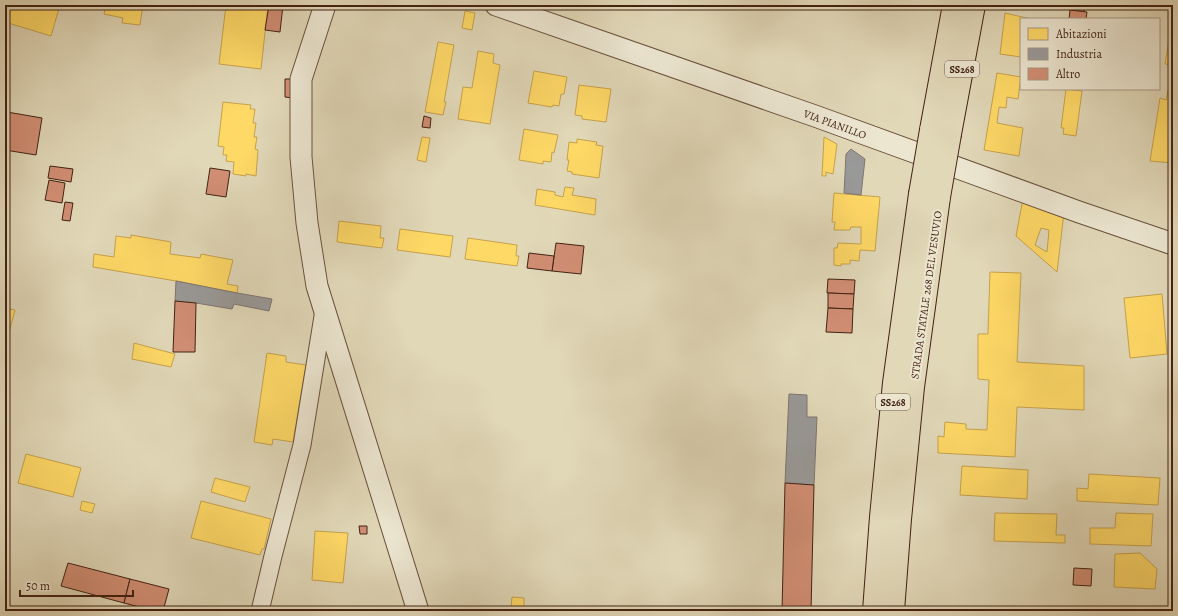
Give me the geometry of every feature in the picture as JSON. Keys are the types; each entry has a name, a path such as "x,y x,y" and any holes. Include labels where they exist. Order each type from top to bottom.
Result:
{"highway":[{"name":"STRADA STATALE 268 DEL VESUVIO","path":"874,611 881,517 894,383 941,132 954,5"},
{"name":"STRADA STATALE 268 DEL VESUVIO","path":"941,132 974,5"},
{"name":"STRADA STATALE 268 DEL VESUVIO","path":"893,611 930,195"}],"street":[{"path":"324,5 301,79 301,157 307,223 317,286 418,611"},
{"name":"VIA PIANILLO","path":"496,5 1173,244"},
{"path":"260,611 302,445 324,310"}],"building: Abitazioni":[{"path":"5,5 60,5 51,36 5,22"},
{"path":"106,5 143,5 140,25 122,23 123,18 104,14"},
{"path":"226,5 268,5 261,69 219,64"},
{"path":"465,11 475,13 472,30 462,28"},
{"path":"1005,13 1027,18 1020,18 1020,57 1000,54"},
{"path":"1173,15 1173,65 1165,64"},
{"path":"438,42 454,45 443,115 425,112"},
{"path":"478,51 494,54 493,63 500,65 490,124 458,119 463,87 472,88"},
{"path":"534,71 567,77 564,94 561,94 559,106 553,105 552,107 528,103"},
{"path":"997,73 1020,77 1018,99 1007,97 1006,108 999,107 997,123 1023,128 1019,156 984,150"},
{"path":"579,85 611,89 606,122 582,119 582,116 575,115"},
{"path":"1066,90 1082,91 1076,136 1063,134 1064,128 1061,128"},
{"path":"1168,90 1173,91 1173,163 1150,161 1160,98 1166,100"},
{"path":"223,102 251,105 250,109 255,109 253,123 256,123 254,137 257,137 255,149 258,150 256,176 233,174 234,162 226,161 227,155 223,155 224,147 218,146"},
{"path":"524,129 558,135 554,153 552,152 551,162 543,161 543,164 519,160"},
{"path":"422,137 430,138 426,162 417,160"},
{"path":"824,137 837,144 833,174 826,172 826,176 822,176"},
{"path":"577,139 597,142 596,145 603,146 599,178 572,174 572,172 567,171 569,160 567,160 569,142 577,143"},
{"path":"565,187 574,188 572,195 596,199 595,215 535,205 537,189 555,192 555,195 563,197"},
{"path":"834,193 880,197 875,251 860,250 859,261 850,260 850,264 841,264 841,266 834,265 834,248 837,248 838,243 861,244 861,227 851,227 850,230 834,230 835,222 832,222"},
{"path":"1023,199 1064,212 1057,272 1016,236","holes":["1041,228 1049,230 1047,252 1035,245"]},
{"path":"339,221 381,226 380,238 384,238 382,248 337,242"},
{"path":"400,229 453,236 450,257 397,250"},
{"path":"131,235 171,242 170,254 200,258 201,254 233,260 227,284 238,286 237,293 93,267 94,254 114,257 116,236 131,238"},
{"path":"468,238 517,245 516,256 519,256 517,266 465,259"},
{"path":"990,272 1021,273 1017,362 1084,366 1084,410 1017,407 1015,457 938,453 938,436 944,437 945,422 966,424 966,429 987,430 989,380 978,379 978,334 988,334"},
{"path":"1162,294 1167,354 1130,358 1124,298"},
{"path":"5,308 15,310 5,348"},
{"path":"134,343 175,354 171,367 132,359"},
{"path":"267,353 286,356 286,362 306,365 293,442 273,439 272,445 254,442"},
{"path":"26,454 81,468 73,497 18,483"},
{"path":"962,466 1028,470 1027,499 960,495"},
{"path":"1089,474 1160,478 1158,505 1077,501 1077,488 1088,489"},
{"path":"215,478 250,487 245,502 211,492"},
{"path":"82,501 95,504 92,513 80,510"},
{"path":"201,501 271,519 264,549 262,549 260,555 191,538"},
{"path":"995,513 1057,514 1056,535 1065,535 1065,543 994,541"},
{"path":"1116,513 1153,514 1151,546 1090,544 1090,528 1115,528"},
{"path":"315,531 348,533 343,583 312,580"},
{"path":"1140,553 1157,569 1155,589 1114,587 1115,554"},
{"path":"512,597 524,598 524,608 511,608"}],"building: Industria":[{"path":"851,149 865,159 861,195 844,193 846,154"},
{"path":"176,281 272,299 269,311 234,304 232,309 175,301"},
{"path":"789,394 807,395 807,417 817,417 814,485 785,483"}],"building: Altro":[{"path":"269,5 283,5 280,32 265,30"},
{"path":"1071,5 1085,5 1084,12 1070,10"},
{"path":"1070,10 1087,12 1086,18 1069,18"},
{"path":"285,79 294,79 293,98 285,97"},
{"path":"7,112 42,118 36,155 5,150 5,127"},
{"path":"424,116 431,118 430,128 422,127"},
{"path":"50,166 73,169 71,182 48,178"},
{"path":"210,168 230,171 226,197 206,194"},
{"path":"49,180 65,183 62,203 45,200"},
{"path":"65,202 73,203 70,221 62,220"},
{"path":"556,243 584,246 581,274 552,271"},
{"path":"529,253 554,256 552,271 527,268"},
{"path":"828,279 855,280 854,294 827,293"},
{"path":"828,293 854,294 853,309 828,308"},
{"path":"175,301 196,303 195,352 173,352"},
{"path":"828,308 853,309 852,333 826,332"},
{"path":"785,483 814,485 811,611 782,611"},
{"path":"359,526 367,526 367,534 360,534"},
{"path":"68,563 130,579 124,603 61,586"},
{"path":"1074,568 1092,569 1091,586 1073,585"},
{"path":"130,579 169,589 163,611 155,611 124,603"}]}
